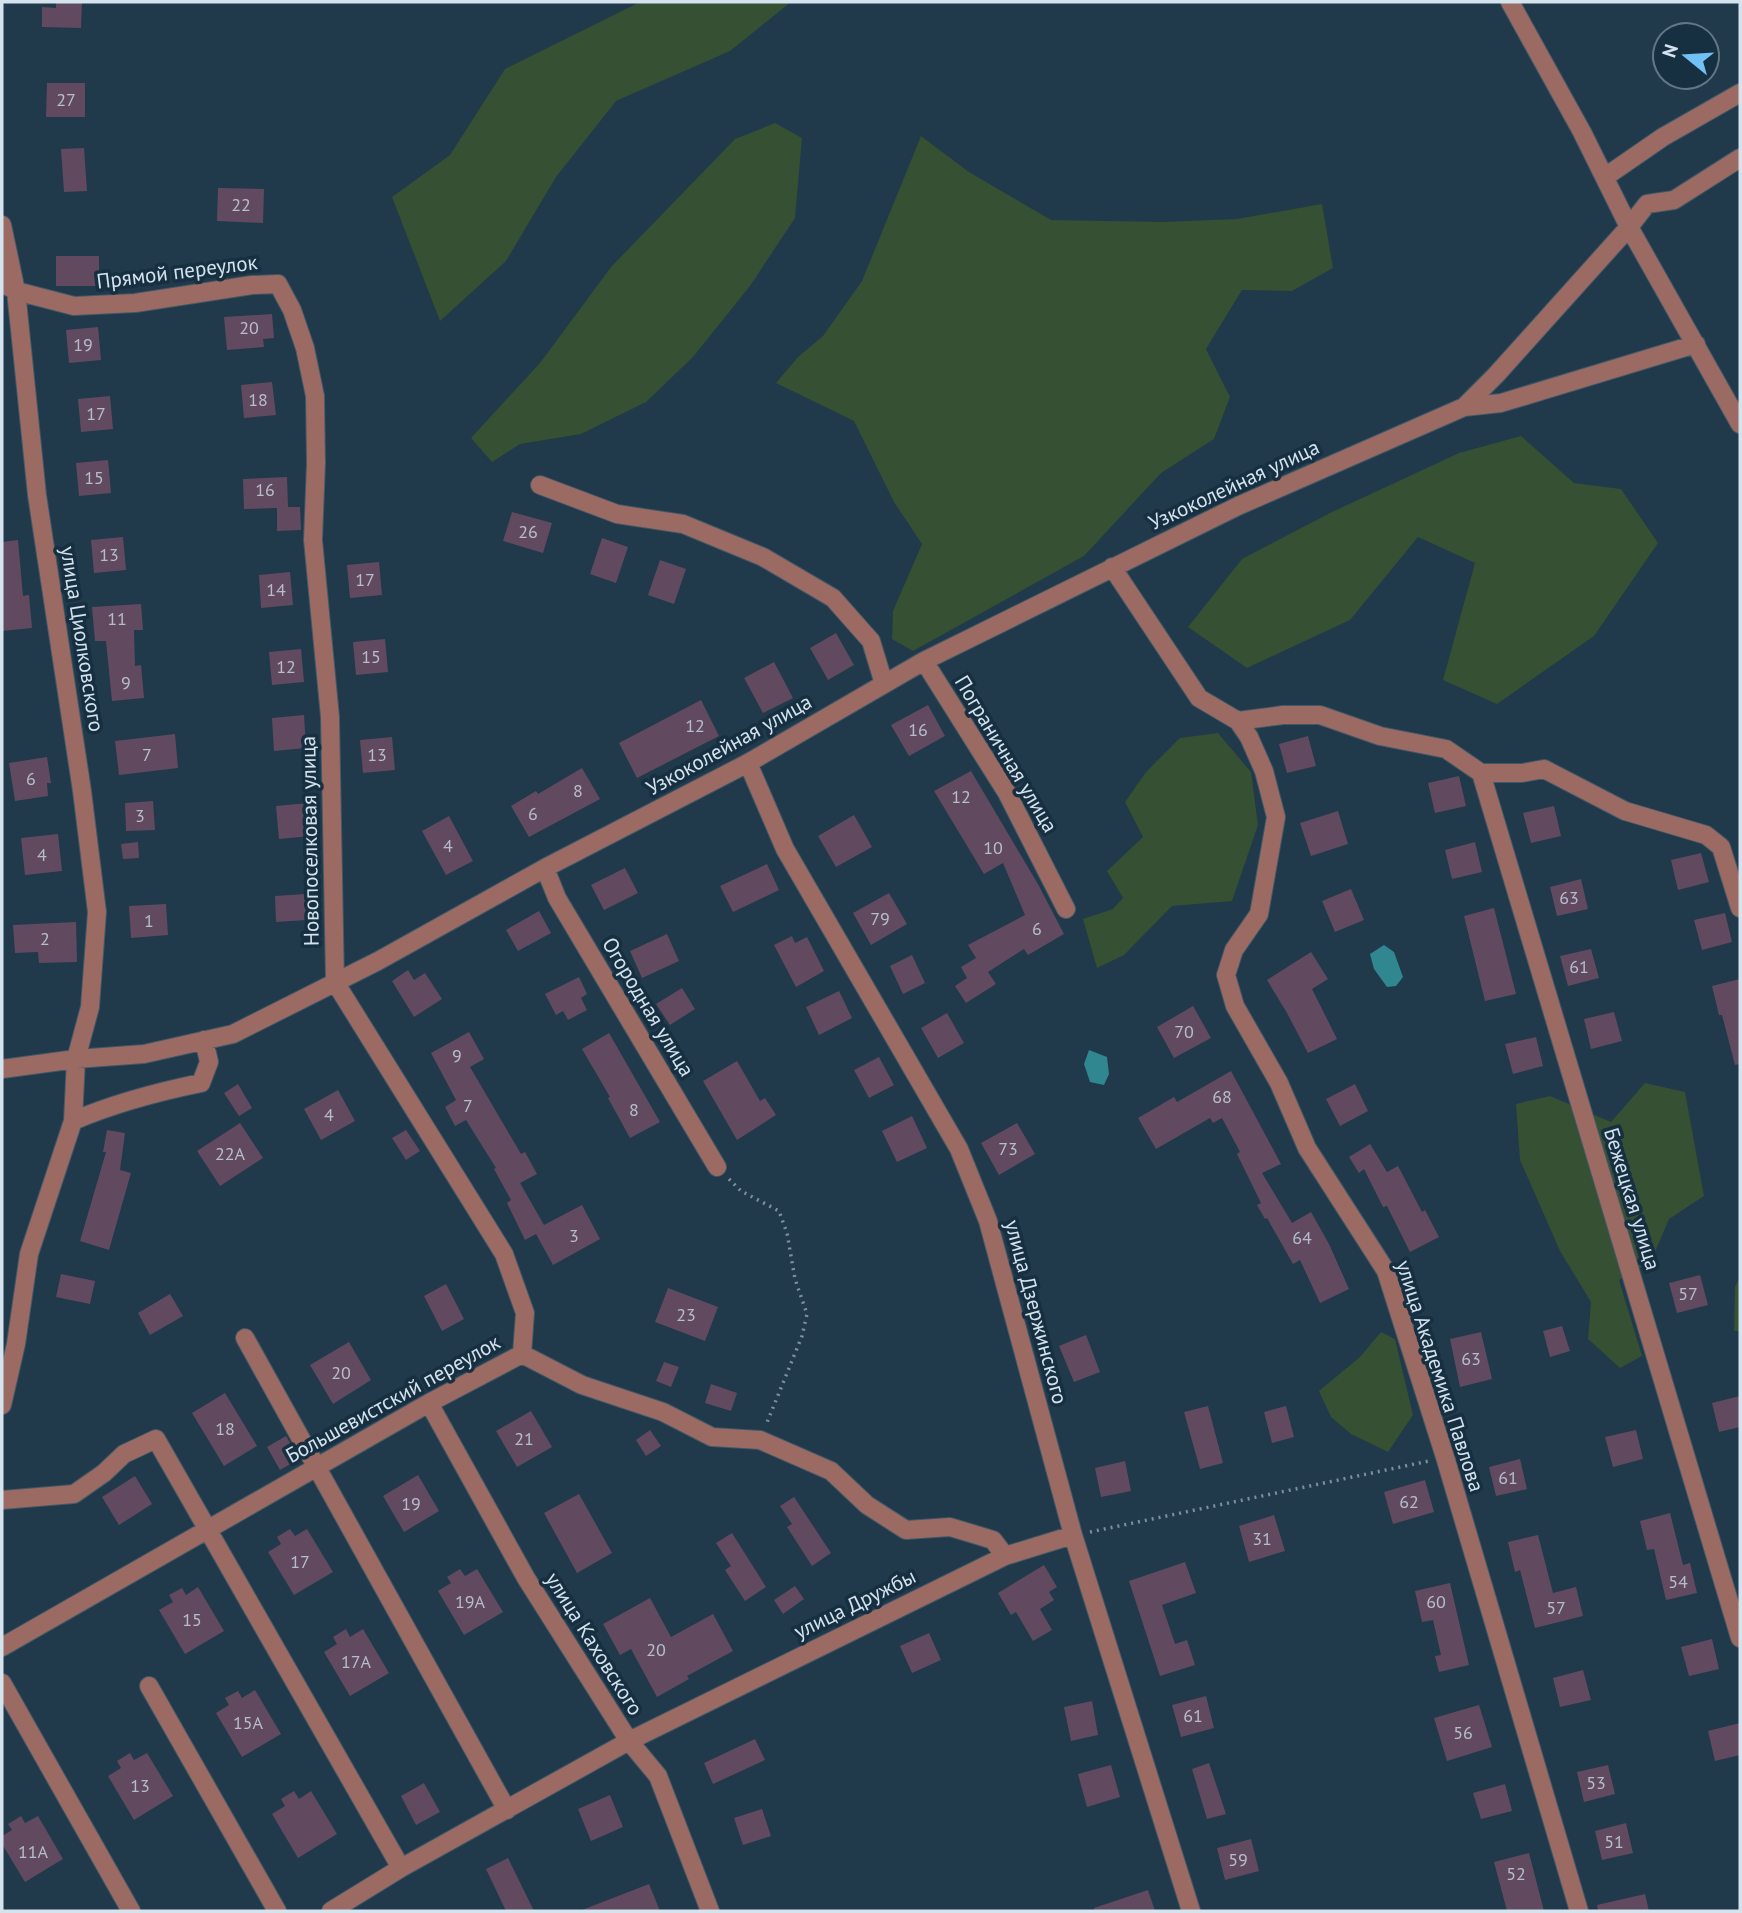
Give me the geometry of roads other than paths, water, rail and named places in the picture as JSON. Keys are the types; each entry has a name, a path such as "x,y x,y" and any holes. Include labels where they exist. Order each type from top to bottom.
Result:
{"street":[{"path":"1510,2 1605,177 1629,227 1740,424"},
{"path":"1605,177 1663,137 1740,93"},
{"path":"1464,407 1496,375 1647,204 1674,200 1740,158"},
{"name":"улица Циолковского","path":"2,225 37,495 82,791 97,912 90,1007 76,1059 73,1121 29,1254 9,1339 2,1405"},
{"name":"Прямой переулок","path":"9,287 74,306 135,303 252,285 278,284"},
{"name":"Новопоселковая улица","path":"278,284 292,310 304,348 314,396 316,463 313,540 330,717 335,982"},
{"path":"1464,407 1501,404 1696,344"},
{"name":"Узкоколейная улица","path":"2,1069 76,1059 144,1054 233,1034 378,961 545,868 748,763 924,661 1238,506 1464,407"},
{"path":"540,485 617,514 683,524 763,557 833,598 872,640 884,684"},
{"name":"улица Академика Павлова","path":"1112,567 1199,698 1238,721 1250,737 1265,771 1276,817 1259,914 1234,950 1226,975 1235,1006 1279,1083 1307,1148 1386,1271 1445,1457 1579,1911"},
{"name":"Пограничная улица","path":"924,661 1007,793 1066,909"},
{"path":"1238,721 1283,715 1320,715 1380,736 1446,749 1481,773 1522,773 1544,769 1625,811 1706,835 1721,847 1740,908"},
{"name":"улица Дзержинского","path":"748,763 785,849 959,1149 988,1221 1073,1535 1191,1911"},
{"name":"Бежецкая улица","path":"1481,773 1740,1638"},
{"name":"Огородная улица","path":"545,868 557,898 717,1167"},
{"path":"335,982 504,1254 525,1313 522,1354"},
{"path":"73,1121 158,1091 201,1083 209,1062 204,1040"},
{"path":"246,1338 507,1810"},
{"name":"Большевистский переулок","path":"2,1647 429,1403 522,1354 582,1385 663,1412 712,1437 760,1440 831,1471 867,1505 906,1530 950,1527 993,1540 1005,1556"},
{"name":"улица Каховского","path":"429,1403 526,1578 629,1741 658,1776 710,1911"},
{"path":"2,1500 74,1494 104,1473 124,1454 156,1439 401,1868"},
{"name":"улица Дружбы","path":"331,1911 401,1868 629,1741 1005,1556 1073,1535"},
{"path":"2,1683 131,1911"},
{"path":"149,1685 277,1911"}]}
